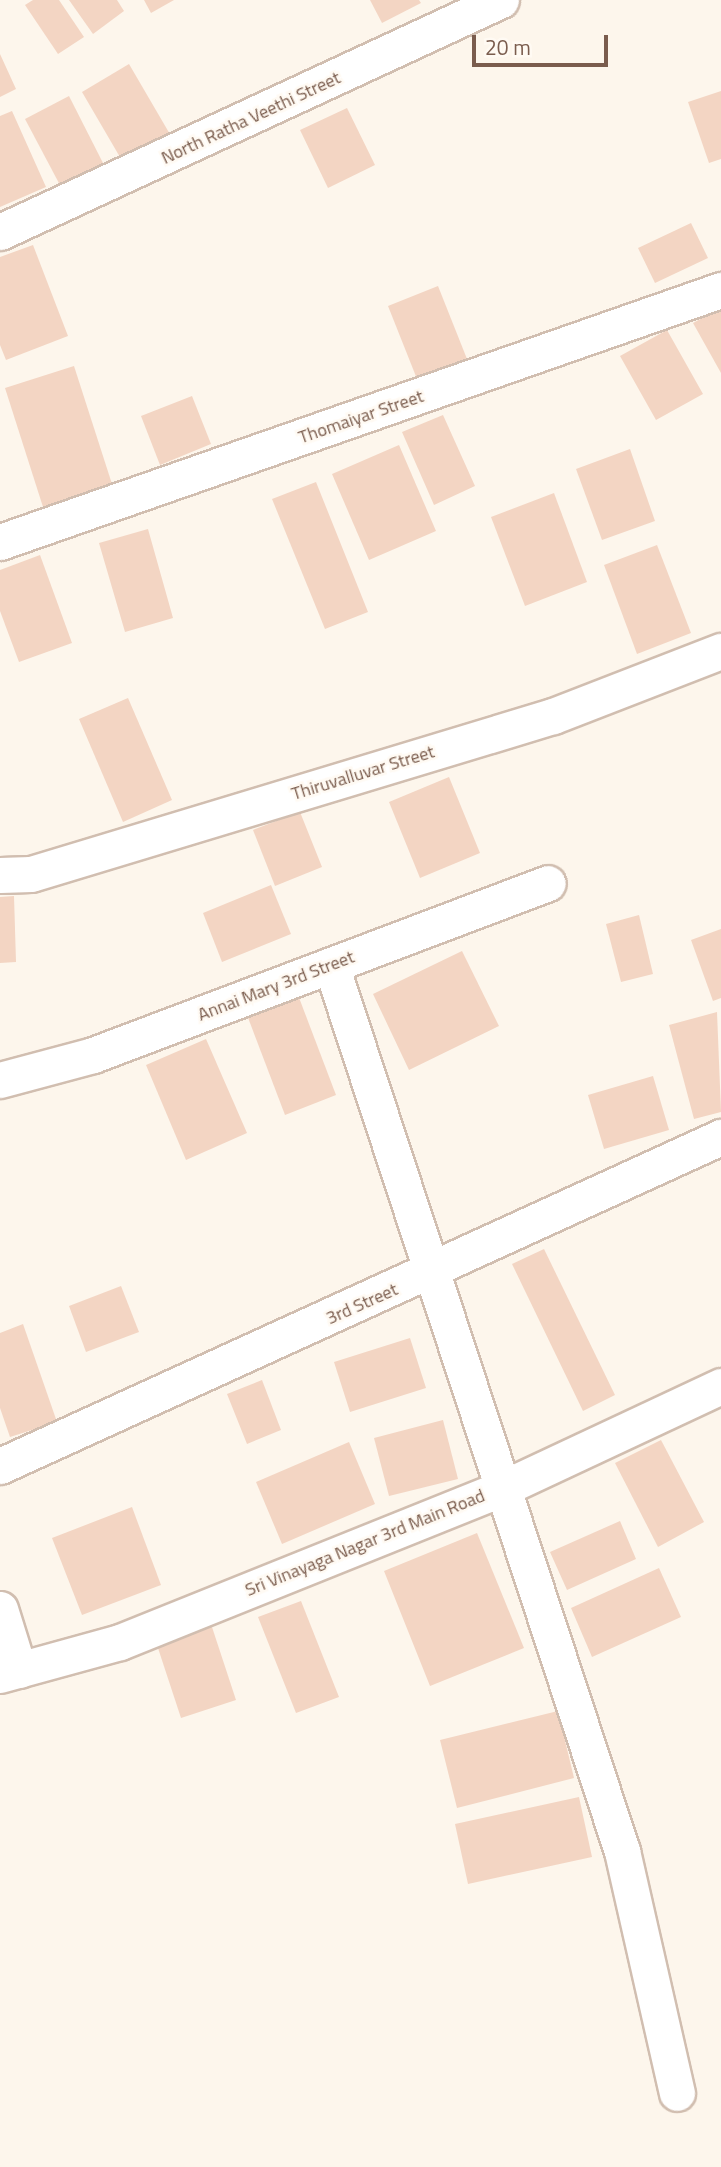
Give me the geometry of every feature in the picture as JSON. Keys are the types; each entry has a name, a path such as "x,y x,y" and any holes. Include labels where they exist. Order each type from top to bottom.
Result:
{"street":[{"name":"North Ratha Veethi Street","path":"0,232 501,0"},
{"name":"Thomaiyar Street","path":"0,542 721,290"},
{"name":"Thiruvalluvar Street","path":"0,875 31,874 553,716 721,651"},
{"name":"Annai Mary 3rd Street","path":"0,1080 93,1055 548,883"},
{"path":"331,965 434,1272 499,1490 622,1851 677,2093"},
{"name":"3rd Street","path":"0,1466 434,1272 721,1137"},
{"name":"Sri Vinayaga Nagar 3rd Main Road","path":"10,1672 120,1642 499,1490 721,1386"},
{"path":"0,1609 10,1672"}],"building":[{"path":"33,0 59,0 84,37 58,54 25,5"},
{"path":"69,0 117,0 124,11 93,34"},
{"path":"144,0 174,0 151,13"},
{"path":"370,0 419,0 421,3 382,23"},
{"path":"0,54 16,89 0,97"},
{"path":"129,64 171,136 124,164 82,92"},
{"path":"721,91 721,159 709,163 688,102"},
{"path":"69,96 104,165 61,187 25,119"},
{"path":"347,108 375,165 328,188 300,130"},
{"path":"12,111 46,187 0,207 0,116"},
{"path":"691,223 708,258 655,283 638,248"},
{"path":"33,245 68,336 6,360 0,345 0,257"},
{"path":"438,286 469,364 419,384 388,306"},
{"path":"721,308 721,373 693,323"},
{"path":"667,330 703,394 656,420 620,356"},
{"path":"74,366 112,484 43,507 5,388"},
{"path":"192,396 211,444 160,465 141,416"},
{"path":"443,415 475,486 434,505 402,432"},
{"path":"399,445 436,531 369,560 332,474"},
{"path":"630,449 655,521 602,540 576,469"},
{"path":"316,482 368,612 325,629 272,499"},
{"path":"554,493 587,582 525,606 491,517"},
{"path":"148,529 173,618 125,632 99,543"},
{"path":"657,545 691,633 637,654 604,565"},
{"path":"40,555 72,643 19,662 0,611 0,570"},
{"path":"128,698 172,800 123,822 79,719"},
{"path":"449,777 480,853 420,878 389,802"},
{"path":"300,812 322,867 275,886 253,830"},
{"path":"271,885 291,934 222,962 203,913"},
{"path":"14,896 16,962 0,963 0,897"},
{"path":"639,915 653,974 621,982 606,924"},
{"path":"721,929 721,998 713,1001 691,940"},
{"path":"462,951 499,1026 409,1070 373,994"},
{"path":"298,995 336,1095 285,1115 247,1015"},
{"path":"717,1012 721,1112 694,1119 669,1025"},
{"path":"206,1039 247,1133 186,1160 146,1065"},
{"path":"653,1076 669,1130 604,1149 588,1095"},
{"path":"544,1249 615,1395 583,1411 512,1264"},
{"path":"121,1286 139,1332 86,1352 69,1306"},
{"path":"23,1324 57,1422 10,1437 0,1408 0,1333"},
{"path":"410,1338 426,1388 350,1412 334,1362"},
{"path":"262,1380 281,1430 247,1444 227,1394"},
{"path":"443,1420 458,1479 389,1496 374,1438"},
{"path":"661,1440 704,1522 658,1547 615,1463"},
{"path":"349,1442 375,1504 282,1544 256,1482"},
{"path":"132,1507 161,1585 82,1615 52,1538"},
{"path":"620,1521 636,1559 567,1590 550,1552"},
{"path":"477,1533 524,1648 430,1686 384,1571"},
{"path":"659,1568 681,1617 592,1657 571,1608"},
{"path":"301,1601 339,1697 296,1713 258,1617"},
{"path":"211,1624 236,1700 181,1718 156,1642"},
{"path":"558,1711 574,1778 457,1808 440,1740"},
{"path":"579,1797 592,1857 468,1884 455,1824"}]}
